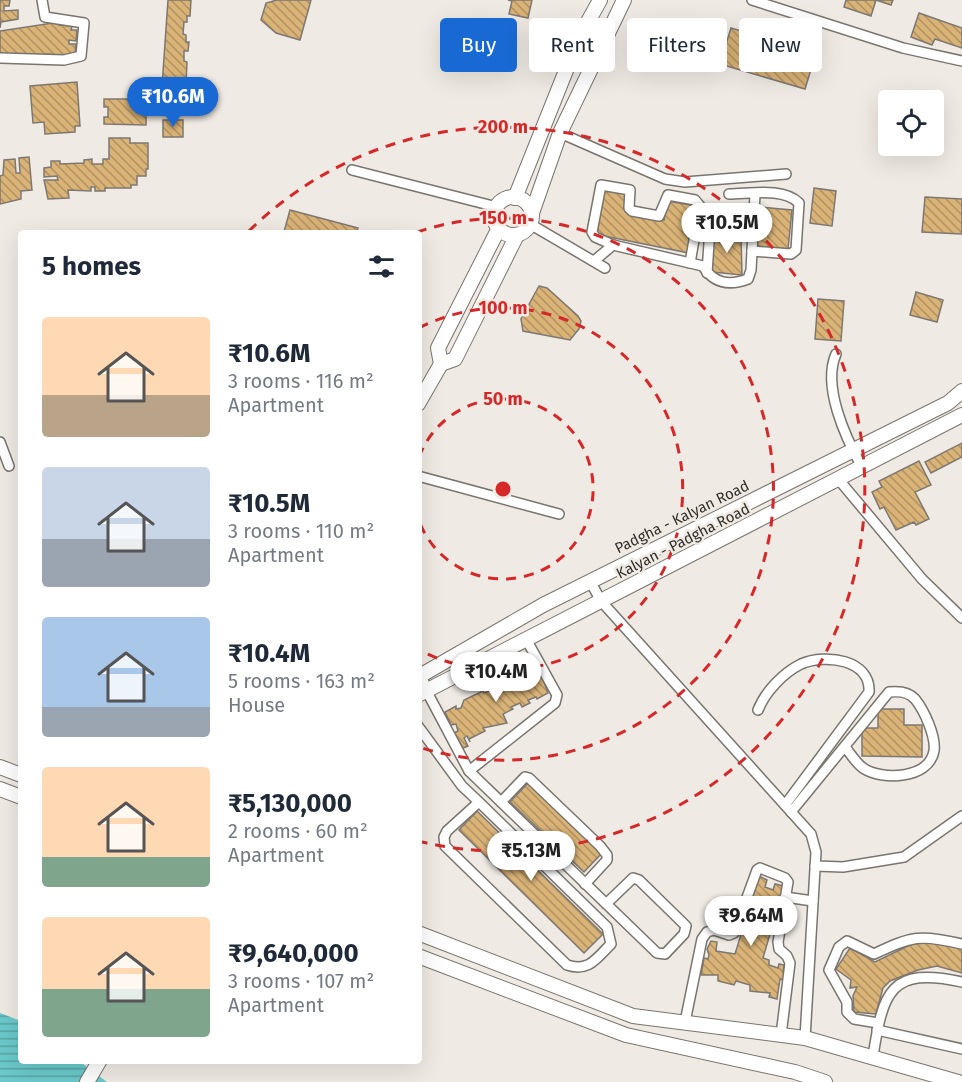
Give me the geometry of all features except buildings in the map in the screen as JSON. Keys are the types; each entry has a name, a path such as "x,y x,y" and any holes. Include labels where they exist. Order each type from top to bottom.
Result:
{"street":[{"path":"0,58 64,60 81,56 84,23 45,17 42,0"},
{"path":"590,18 600,0"},
{"path":"615,19 624,0"},
{"path":"752,0 903,48 962,61"},
{"path":"515,198 565,72"},
{"path":"422,397 441,364 455,359 517,235 531,218 560,133 589,72"},
{"path":"560,133 664,179 685,182 786,174"},
{"path":"352,170 497,207"},
{"path":"690,263 700,206 695,200 668,195 659,216 632,211 629,208 630,190 601,185 592,232 595,237 613,245 690,263 703,266 707,273 722,283 748,279 751,270 755,194"},
{"path":"729,194 762,192 794,198 799,203 796,250 791,254 752,251"},
{"path":"517,235 506,233 499,228 495,220 497,207 504,200 515,198 526,202 531,218 605,268"},
{"path":"707,273 710,228 716,224 753,226"},
{"path":"441,364 438,348 499,228"},
{"path":"594,261 613,245"},
{"path":"449,327 468,335"},
{"path":"836,354 831,367 831,389 854,452 862,467"},
{"name":"Padgha - Kalyan Road","path":"422,675 543,605 854,452 948,403 962,391"},
{"path":"948,403 961,415"},
{"name":"Kalyan - Padgha Road","path":"422,693 839,480 961,415"},
{"path":"0,442 9,466"},
{"path":"422,477 559,513"},
{"path":"839,480 922,579 962,618"},
{"path":"590,581 601,601 811,834 816,852 805,1038"},
{"path":"543,605 553,626"},
{"path":"469,771 555,703 557,695 526,639"},
{"path":"758,710 765,694 800,665 815,659 841,660 861,669 868,678 869,693 788,808"},
{"path":"788,808 845,747 889,692 898,691 914,698 930,726 934,750 929,763 913,773 881,776 863,768 845,747"},
{"path":"422,693 469,771 585,884 657,953 665,954 684,934 686,926 639,880 633,878 606,904"},
{"path":"422,731 462,786 479,802 607,927 611,944 589,967 579,969 567,965 445,846 444,837 447,831 479,802"},
{"path":"0,767 18,774"},
{"path":"501,802 525,777 529,778 600,846 607,855 607,860 585,884"},
{"path":"0,789 18,796"},
{"path":"815,866 843,867 904,857 962,816"},
{"path":"685,1022 702,939 707,932 714,930 729,935 734,933 757,870 760,868 785,878 788,882 778,942 779,949 787,956 790,963 781,1035"},
{"path":"786,897 813,902"},
{"path":"422,935 633,1016 805,1038 959,1082 962,1076"},
{"path":"962,944 939,938 908,937 874,954 847,941 839,947 829,970 847,1002 847,1012 854,1019 962,1048"},
{"path":"422,958 626,1035 795,1072 825,1082"},
{"path":"873,1056 878,1027 889,994 902,981 923,976 962,982"},
{"path":"87,1082 98,1064"}],"water":[{"path":"0,1013 18,1020 18,1064 83,1064 107,1082 0,1082"}]}
